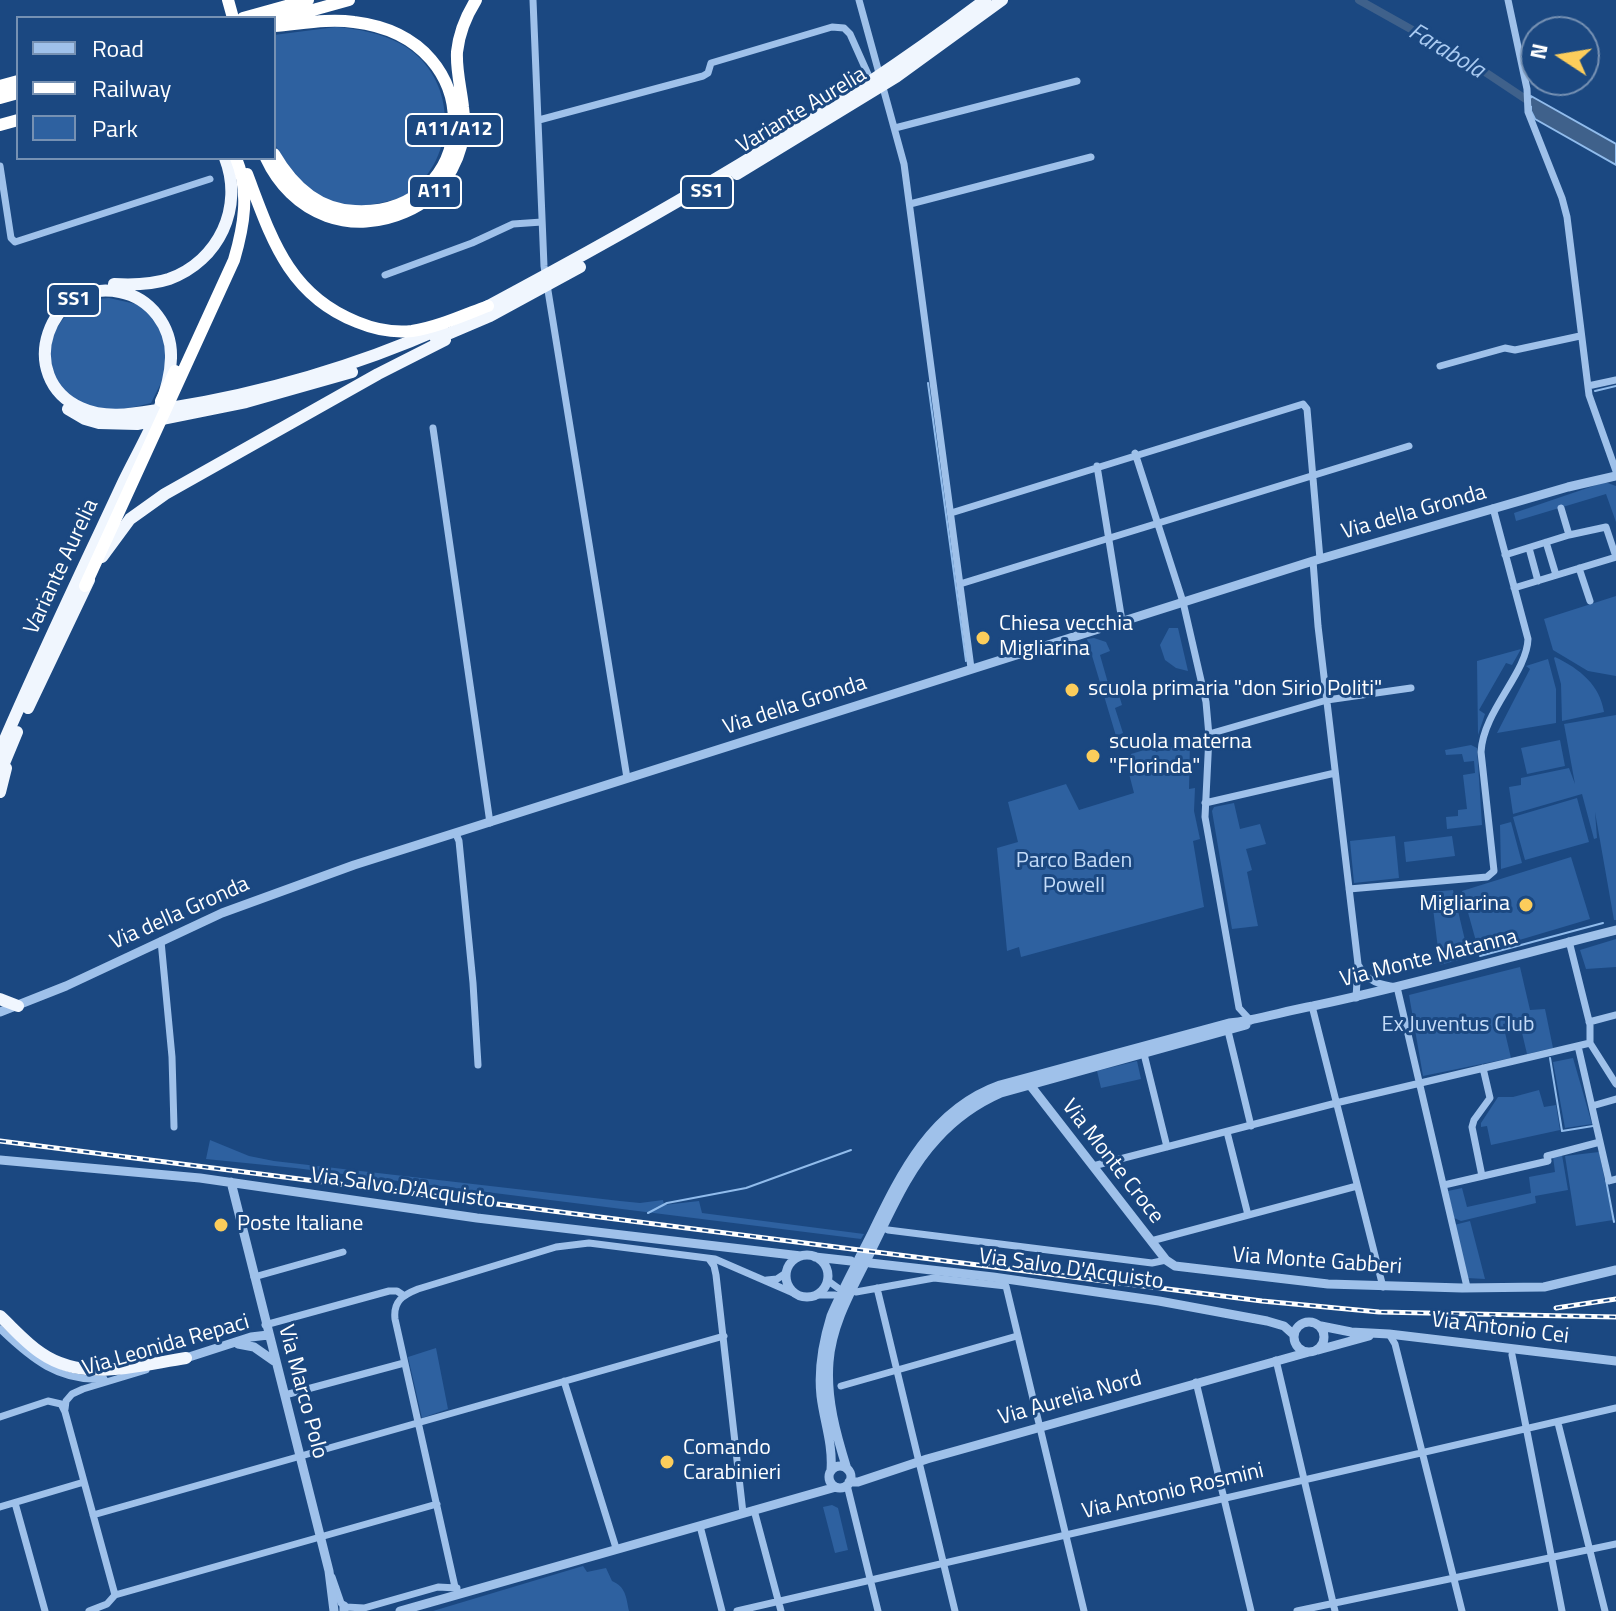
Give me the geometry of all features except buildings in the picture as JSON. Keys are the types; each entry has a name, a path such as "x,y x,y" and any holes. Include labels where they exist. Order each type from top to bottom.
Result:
{"highway":[{"path":"220,0 230,14 308,0"},
{"path":"276,22 349,0"},
{"name":"A11","path":"267,160 277,178 293,196 327,216 374,221 399,215 423,202 445,180 462,145 464,116 458,50 464,23 476,0"},
{"name":"Variante Aurelia","path":"897,71 985,0"},
{"name":"Variante Aurelia","path":"4,745 85,586 130,519 152,503 552,278 865,91 1002,0"},
{"name":"A11/A12","path":"276,23 353,21 398,34 421,48 439,68 451,94 454,116 451,146 438,173 413,197 384,209 349,211 316,200 293,182 276,157"},
{"path":"85,586 234,260 242,230 242,200 233,160"},
{"path":"233,160 242,200 294,277 319,300 348,318 389,331 407,331 489,311"},
{"path":"161,401 226,263 242,200"},
{"path":"129,419 108,425 85,419 66,408 53,395 38,362 39,341 46,321 58,304 79,289 102,284 143,285 186,271 216,244 242,200"},
{"name":"SS1","path":"161,401 171,356 169,337 163,322 151,307 129,294 109,291 88,293 64,307 53,320 46,339 47,367 56,387 78,407 129,419 175,412 352,363 489,311"},
{"name":"Variante Aurelia","path":"0,773 4,745 161,401"},
{"path":"0,792 4,745"},
{"path":"0,999 18,1006"},
{"path":"0,1316 41,1353 69,1366 112,1369 186,1358"}],"street":[{"path":"533,0 544,266 627,778"},
{"path":"859,0 901,146 971,668"},
{"path":"1508,0 1527,106 1567,217 1580,336 1592,408 1616,474"},
{"path":"539,120 703,76 708,73 711,63 832,27 844,28 850,34 866,74 888,106"},
{"path":"895,128 1077,81"},
{"path":"910,204 1091,157"},
{"path":"0,166 11,238 15,242 210,179"},
{"path":"385,275 472,243 513,224 542,222"},
{"path":"1440,366 1505,348 1515,350 1580,336"},
{"path":"1588,386 1616,380"},
{"path":"951,513 1301,403 1307,409 1327,700 1358,964 1356,998"},
{"path":"433,428 490,823"},
{"path":"960,584 1409,446"},
{"path":"1135,453 1183,602 1206,702 1209,734 1205,817 1239,1008 1228,1027 1251,1126"},
{"path":"1097,466 1122,621"},
{"name":"Via della Gronda","path":"0,1012 222,913 299,884 1317,560 1616,474"},
{"path":"1349,889 1492,875 1481,745 1491,717 1528,648 1528,637 1493,508"},
{"path":"1561,508 1569,535"},
{"path":"1505,555 1606,527 1616,557 1514,588"},
{"path":"1546,542 1556,575"},
{"path":"1529,548 1538,581"},
{"path":"1579,568 1590,601"},
{"path":"1209,734 1327,700 1411,688"},
{"path":"1205,803 1335,773"},
{"path":"456,834 473,983 478,1065"},
{"name":"Via Monte Matanna","path":"1032,1080 1251,1021 1356,998 1616,930"},
{"path":"161,941 172,1057 174,1127"},
{"path":"1569,941 1589,1022 1590,1043 1616,1084"},
{"path":"1358,964 1363,974 1372,980 1397,987 1467,1287 1552,1286 1616,1270"},
{"path":"1312,1006 1383,1287"},
{"path":"1239,1008 1251,1021"},
{"path":"1589,1022 1616,1015"},
{"name":"Via Monte Matanna","path":"1032,1080 1144,1054 1228,1027"},
{"path":"1093,1166 1336,1103 1590,1043"},
{"path":"1578,1046 1600,1142 1613,1180"},
{"path":"1144,1054 1167,1147"},
{"path":"1482,1176 1472,1127 1490,1098 1483,1068"},
{"path":"844,1485 830,1482 832,1449 820,1377 824,1343 838,1309 899,1186 926,1152 958,1119 994,1096 1032,1080"},
{"name":"Via Monte Croce","path":"1032,1080 1093,1166 1166,1260"},
{"path":"1592,1106 1616,1099"},
{"path":"1227,1132 1248,1215"},
{"path":"1444,1185 1548,1161 1547,1156 1600,1142"},
{"name":"Via Salvo D'Acquisto","path":"0,1160 231,1182 477,1218 851,1260 835,1267 827,1276 823,1289 816,1295"},
{"name":"Via Marco Polo","path":"231,1182 339,1608"},
{"path":"1151,1241 1357,1186"},
{"path":"888,1230 1152,1263 1166,1260"},
{"path":"455,1587 394,1315 403,1295 556,1247 579,1243 708,1258 808,1297 836,1291 823,1263 815,1257"},
{"path":"254,1277 343,1252"},
{"path":"769,1252 779,1256 787,1269 788,1286 798,1295"},
{"path":"765,1280 777,1279 801,1256"},
{"path":"708,1258 714,1266 717,1281 743,1513"},
{"name":"Via Monte Gabberi","path":"1166,1260 1175,1266 1214,1272 1328,1284 1467,1287"},
{"name":"Via Salvo D'Acquisto","path":"870,1263 1126,1295 1267,1321 1284,1326 1295,1338"},
{"path":"717,1281 725,1271 739,1270"},
{"path":"856,1292 934,1278 1006,1286 1084,1611"},
{"path":"877,1288 955,1611"},
{"path":"268,1334 389,1291 403,1295"},
{"path":"838,1309 828,1380 835,1425 850,1476 844,1485 878,1611"},
{"path":"262,1310 257,1328 248,1342 275,1361"},
{"name":"Via Salvo D'Acquisto","path":"1267,1321 1303,1323"},
{"path":"1313,1322 1321,1326 1324,1342 1312,1351 1301,1349 1295,1338 1303,1323 1313,1322"},
{"name":"Via Antonio Cei","path":"1321,1326 1351,1332 1384,1333 1616,1361"},
{"path":"0,1329 32,1359 52,1371 84,1379 118,1378"},
{"path":"1384,1333 1395,1344 1462,1611"},
{"name":"Via Antonio Cei","path":"1312,1351 1384,1333"},
{"name":"Via Leonida Repaci","path":"65,1412 66,1401 72,1394 268,1334"},
{"path":"93,1515 724,1336"},
{"path":"841,1386 1017,1336"},
{"name":"Via Aurelia Nord","path":"1276,1360 1295,1338"},
{"name":"Via Aurelia Nord","path":"400,1611 858,1482 1040,1426 1312,1351"},
{"path":"1512,1355 1562,1611"},
{"path":"1276,1360 1334,1607"},
{"path":"285,1395 404,1363"},
{"path":"564,1381 616,1548"},
{"path":"1196,1382 1251,1611"},
{"path":"0,1417 51,1401 60,1403 115,1595"},
{"name":"Via Antonio Rosmini","path":"737,1611 1616,1408"},
{"path":"1558,1423 1605,1611"},
{"path":"830,1473 840,1466 847,1469"},
{"name":"Via Aurelia Nord","path":"847,1469 875,1475"},
{"name":"Via Aurelia Nord","path":"789,1500 814,1488 830,1473"},
{"path":"0,1507 84,1482"},
{"path":"15,1503 45,1611"},
{"path":"89,1611 107,1604 115,1595 437,1504"},
{"path":"754,1510 781,1611"},
{"path":"700,1526 722,1611"},
{"path":"1297,1611 1334,1607 1616,1544"},
{"path":"339,1608 362,1608 438,1587 471,1590"}],"green space":[{"path":"336,27 353,29 386,37 418,56 440,90 445,130 431,169 418,185 396,199 362,205 330,200 303,184 276,146 276,35"},
{"path":"109,298 136,304 150,313 162,328 168,369 151,403 116,410 95,409 73,399 59,385 51,367 51,348 56,330 68,314 86,303"},
{"path":"1605,482 1616,486 1616,522 1606,494 1516,521 1514,513"},
{"path":"1616,596 1616,676 1588,671 1553,650 1544,619"},
{"path":"1169,628 1178,628 1188,671 1176,668 1165,660 1160,645"},
{"path":"1087,639 1106,642 1110,651 1100,655 1110,690 1117,688 1122,705 1115,708 1123,733 1116,736"},
{"path":"1521,649 1512,665 1506,663 1479,710 1485,714 1478,735 1477,661"},
{"path":"1555,657 1587,679 1598,694 1604,712 1562,721 1561,684"},
{"path":"1548,659 1556,689 1556,723 1497,733 1530,669 1526,666"},
{"path":"1616,715 1614,920 1595,812 1597,838 1594,839 1582,794 1513,814 1509,787 1521,785 1521,778 1569,768 1575,784 1564,724"},
{"path":"1560,740 1565,766 1527,774 1521,748"},
{"name":"Parco Baden Powell","path":"1190,741 1189,789 1195,788 1194,811 1200,839 1193,841 1204,907 1021,957 1019,947 1007,951 997,848 1018,842 1008,802 1066,784 1079,810 1134,793 1126,762 1132,759 1131,754 1154,747 1156,752"},
{"path":"1471,745 1477,748 1482,825 1447,829 1446,817 1458,816 1458,810 1467,809 1463,775 1475,773 1474,761 1464,762 1462,754 1446,755 1445,750"},
{"path":"1577,798 1589,842 1525,860 1513,817"},
{"path":"1234,803 1240,829 1260,824 1266,844 1246,849 1252,870 1247,872 1258,926 1232,929 1212,811 1214,807"},
{"path":"1511,822 1522,863 1501,869 1500,825"},
{"path":"1395,836 1399,878 1354,883 1350,841"},
{"path":"1452,836 1455,856 1406,862 1404,842"},
{"name":"Migliarina","path":"1571,857 1590,919 1479,952 1462,891"},
{"path":"1453,890 1469,957 1440,965 1431,892"},
{"path":"1616,939 1616,967 1586,969 1580,950"},
{"name":"Ex Juventus Club","path":"1520,967 1530,1010 1545,1009 1553,1048 1527,1054 1519,1020 1503,1024 1511,1058 1423,1076 1409,995"},
{"path":"1573,1058 1592,1124 1565,1128 1553,1062"},
{"path":"1137,1061 1141,1079 1101,1088 1097,1071"},
{"path":"1539,1090 1544,1107 1556,1105 1560,1130 1491,1145 1487,1126 1481,1127 1481,1123 1498,1097 1513,1097"},
{"path":"210,1140 249,1156 274,1161 640,1203 663,1200 664,1205 699,1201 702,1213 864,1234 861,1239 206,1159"},
{"path":"1599,1152 1613,1220 1576,1226 1565,1156"},
{"path":"1562,1155 1568,1190 1535,1196 1536,1203 1461,1221 1454,1218 1448,1191 1462,1188 1467,1207 1531,1193 1529,1177 1555,1172 1553,1157"},
{"path":"1470,1221 1485,1279 1467,1278 1454,1225"},
{"path":"436,1348 448,1409 422,1418 408,1357"},
{"path":"832,1505 838,1508 848,1550 835,1553 823,1507"},
{"path":"583,1566 587,1572 606,1568 612,1581 623,1589 629,1611 433,1611"}],"shaded area":[{"path":"1531,96 1616,144 1616,165 1535,119 1531,111"}],"waterway":[{"name":"Farabola","path":"1359,0 1473,64 1530,102"},
{"path":"928,383 966,661"},
{"path":"1595,391 1616,386"},
{"path":"1480,956 1603,923"},
{"path":"1550,1058 1562,1131 1593,1126"},
{"path":"648,1213 667,1203 746,1188 851,1150"},
{"path":"1606,1180 1614,1222"}],"railway":[{"path":"0,1141 1262,1301 1379,1312 1616,1317"},
{"path":"1556,1308 1616,1299"}],"place":[{"name":"Chiesa vecchia Migliarina","path":"983,638"},
{"name":"scuola primaria \"don Sirio Politi\"","path":"1072,690"},
{"name":"scuola materna \"Florinda\"","path":"1093,756"},
{"name":"Migliarina","path":"1526,905"},
{"name":"Poste Italiane","path":"221,1225"},
{"name":"Comando Carabinieri","path":"667,1462"}]}
